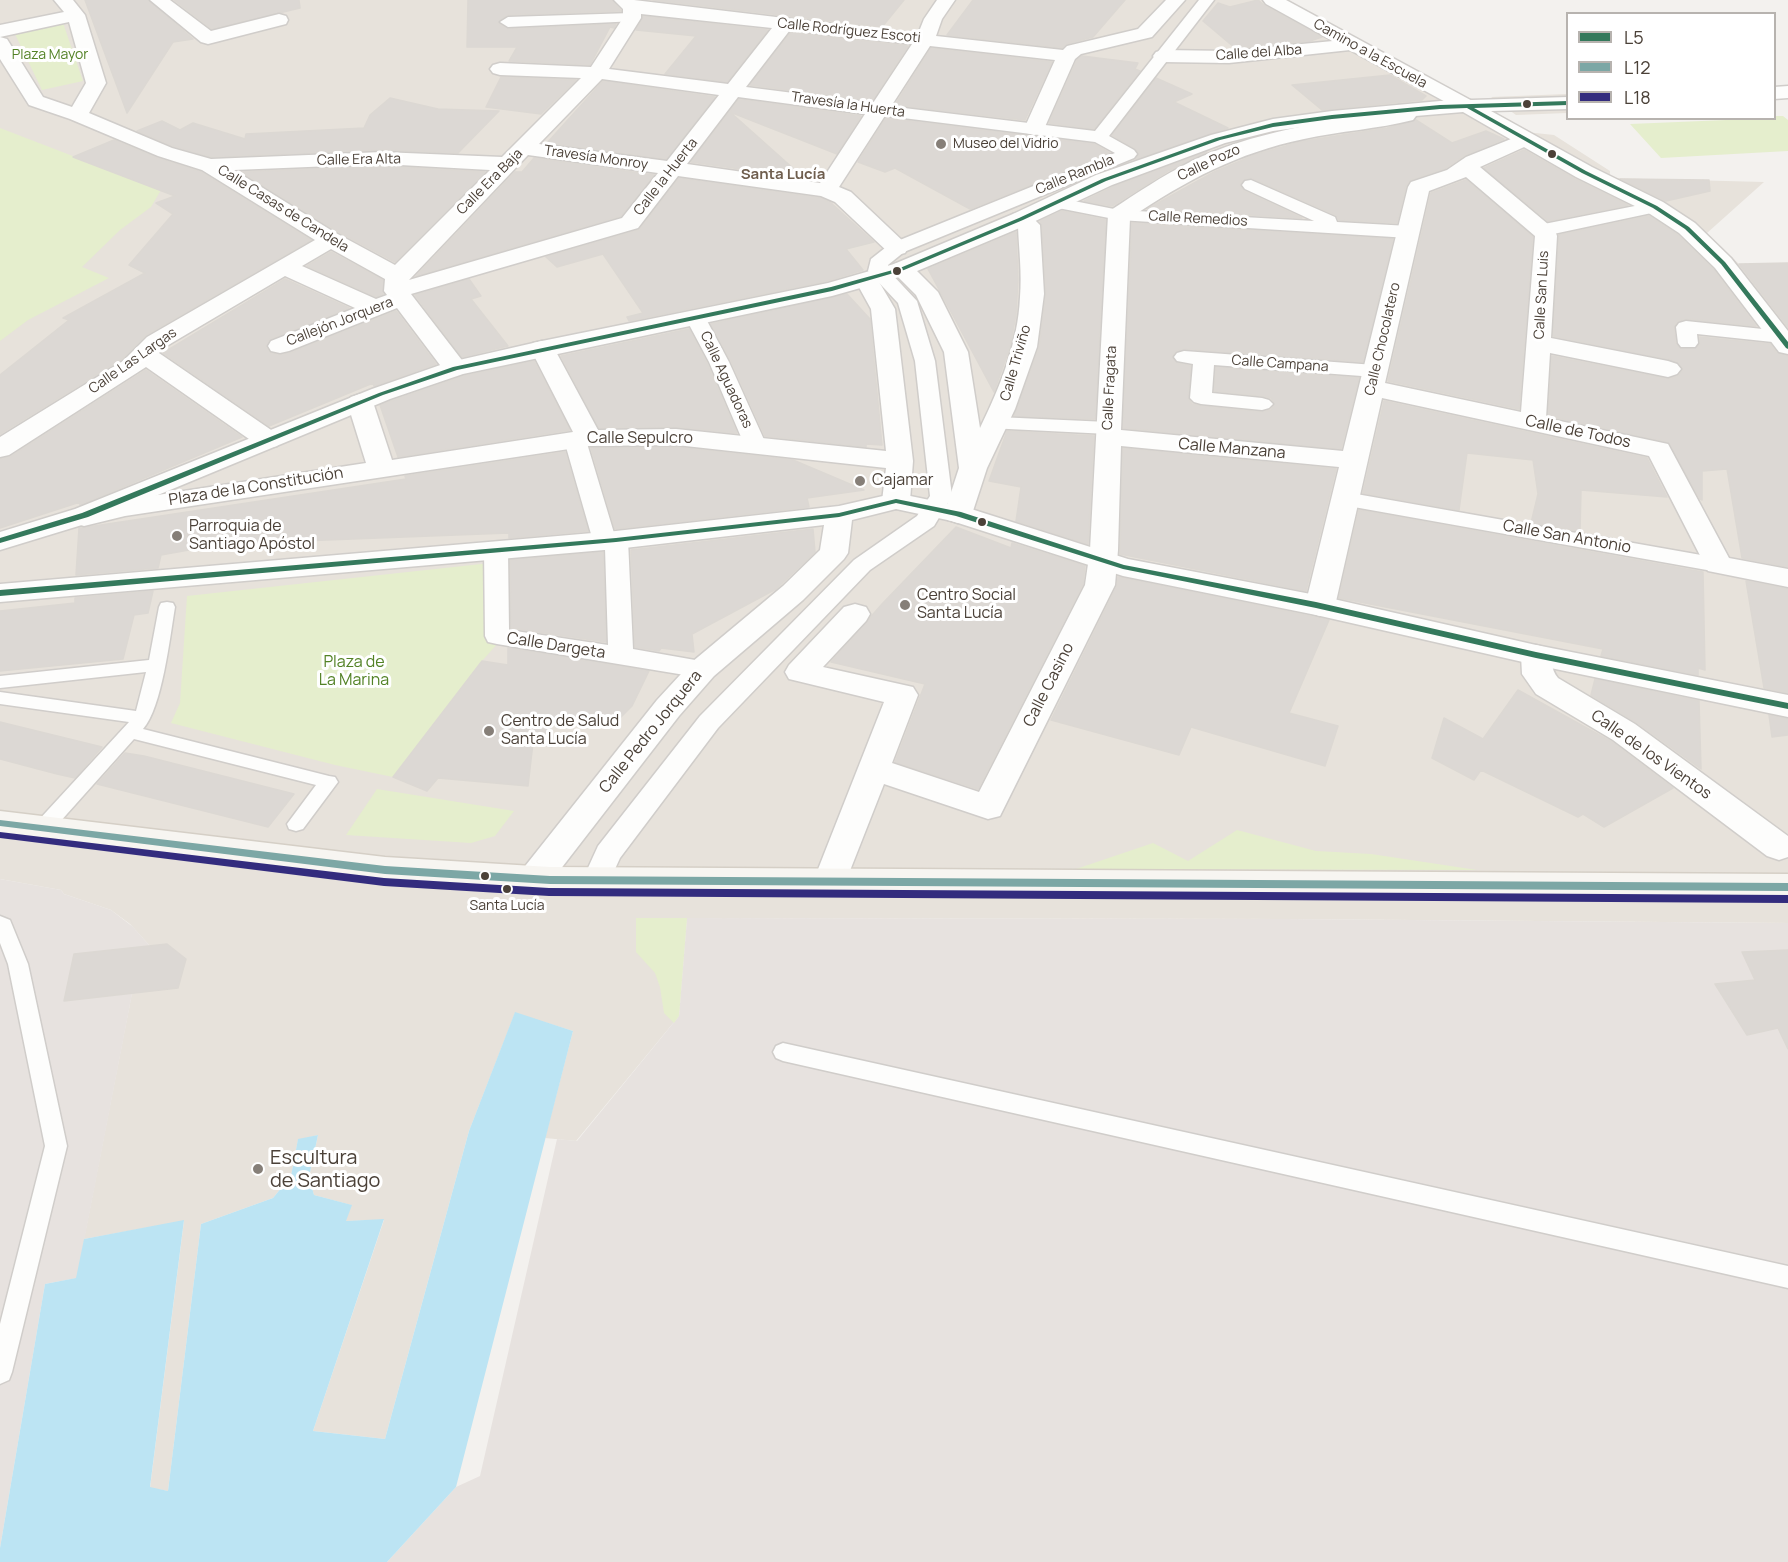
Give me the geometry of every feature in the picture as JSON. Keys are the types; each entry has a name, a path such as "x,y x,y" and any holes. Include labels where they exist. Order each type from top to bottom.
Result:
{"main road":[{"path":"0,823 385,870 534,879 1788,887"}],"street":[{"path":"159,0 208,38 279,20"},
{"path":"825,190 925,39 933,20 946,0"},
{"path":"1034,129 1067,56 1074,50 1145,33 1176,0"},
{"name":"Calle Rambla","path":"887,268 1128,154 1098,137 1207,0"},
{"name":"Camino a la Escuela","path":"1272,0 1601,181 1655,207 1687,228 1723,263 1785,342"},
{"path":"0,31 70,7 96,83 77,115"},
{"path":"508,22 629,8"},
{"name":"Calle Rodríguez Escoti","path":"629,8 1067,56"},
{"name":"Calle Era Baja","path":"398,288 508,164 597,73 629,8"},
{"name":"Calle la Huerta","path":"398,288 630,223 785,24"},
{"path":"0,43 32,97 96,83"},
{"name":"Calle del Alba","path":"1163,56 1229,57 1354,44"},
{"name":"Travesía la Huerta","path":"500,69 597,73 1098,137"},
{"name":"Calle Casas de Candela","path":"32,97 165,152 210,165 331,240 398,288"},
{"name":"Plaza de la Constitución","path":"64,522 360,402 455,368 695,317 887,268 1021,219 1130,169 1237,134 1301,121 1399,111 1566,103"},
{"name":"Calle Pozo","path":"1119,215 1187,172 1240,149 1294,134 1406,116 1399,111"},
{"name":"Calle Chocolatero","path":"1320,606 1419,187 1468,168 1474,162 1526,139"},
{"name":"Travesía Monroy","path":"524,148 825,190 843,197 887,268 926,292 956,352 973,468"},
{"name":"Calle Era Alta","path":"210,165 382,158 508,164"},
{"name":"Calle San Luis","path":"1468,168 1544,230 1546,236 1533,422"},
{"name":"Calle Remedios","path":"1251,184 1342,228"},
{"name":"Calle Remedios","path":"1054,202 1119,215 1409,232"},
{"path":"1544,230 1655,207"},
{"name":"Calle Fragata","path":"1102,560 1119,215"},
{"name":"Calle Triviño","path":"946,511 997,423 1025,344 1032,304 1029,225 1021,219"},
{"name":"Calle Las Largas","path":"0,449 132,366 156,342 331,240"},
{"path":"284,267 376,308"},
{"path":"887,268 883,309 900,461 896,501"},
{"path":"887,268 907,301 925,361 941,496 946,511"},
{"path":"398,288 455,368"},
{"name":"Callejón Jorquera","path":"279,346 376,308 398,288"},
{"name":"Calle Aguadoras","path":"695,317 719,362 755,444"},
{"path":"1688,343 1686,327 1785,342"},
{"path":"1539,343 1668,369"},
{"path":"496,549 497,636 621,655 611,540 582,439 542,348"},
{"path":"144,354 268,440"},
{"name":"Calle Campana","path":"1262,404 1201,398 1194,358 1373,380"},
{"name":"Calle de Todos","path":"1373,380 1533,422 1659,450 1718,565"},
{"path":"360,402 381,468"},
{"path":"997,423 1108,433"},
{"name":"Calle Manzana","path":"1108,433 1356,460"},
{"name":"Calle Sepulcro","path":"381,468 582,439 676,437 900,461"},
{"name":"Plaza de la Constitución","path":"0,541 64,522 125,508 381,468"},
{"name":"Calle San Antonio","path":"1345,499 1788,578"},
{"path":"0,593 611,540 839,515 896,501 946,511 1123,567 1320,606 1536,655 1788,706"},
{"path":"596,881 608,853 709,722 741,687 862,566 926,521 946,511"},
{"name":"Calle Pedro Jorquera","path":"534,879 668,708 703,669 793,593 834,553 839,515"},
{"name":"Calle Dargeta","path":"496,549 495,636 703,669"},
{"name":"Calle Casino","path":"875,769 987,807 1100,585 1102,560"},
{"path":"830,882 902,695 800,672 855,614"},
{"name":"Calle de los Vientos","path":"1536,655 1537,674 1547,686 1624,732 1779,847"}],"lane":[{"path":"43,828 143,718 167,607"},
{"path":"0,682 156,665"},
{"path":"0,698 143,718"},
{"path":"130,732 329,782 296,824"},
{"path":"0,924 3,925 18,964 56,1146 0,1372"},
{"path":"783,1053 1788,1277"}],"shaded area":[{"path":"0,0 1272,0 1490,119 1510,120 1526,132 1554,135 1610,171 1610,178 1764,182 1707,233 1739,264 1788,263 1788,923 687,918 679,1016 576,1141 545,1138 573,1031 515,1013 469,1131 385,1439 313,1431 384,1220 345,1221 351,1205 314,1195 309,1178 318,1135 298,1140 291,1176 273,1198 201,1224 168,1491 150,1488 184,1221 84,1239 132,993 178,988 150,946 130,924 111,910 64,894 61,890 0,879"},
{"path":"1566,94 1566,113 1516,115 1491,97"},
{"path":"0,879 61,890 64,894 111,910 133,927 150,946 167,944 186,959 178,988 132,994 77,1278 45,1284 0,1548"},
{"path":"687,918 1788,923 1788,1562 387,1562 456,1487 480,1476 557,1139 577,1141 679,1016"}],"green space":[{"name":"Plaza Mayor","path":"63,23 83,81 42,90 15,34"},
{"path":"1776,116 1783,116 1788,120 1788,151 1661,158 1630,124 1776,120"},
{"path":"0,128 161,190 151,207 120,230 82,267 109,278 28,320 0,341"},
{"name":"Plaza de La Marina","path":"509,561 508,632 482,661 393,777 335,765 171,723 180,703 187,596"},
{"path":"377,789 514,811 495,836 471,843 346,835"},
{"path":"1237,830 1316,851 1371,854 1477,870 1076,869 1153,843 1188,861"},
{"path":"636,918 687,918 679,1016 674,1023 664,1013 660,987 655,973 636,952"}],"water":[{"path":"515,1012 573,1031 456,1487 387,1562 0,1562 0,1548 45,1284 76,1278 84,1239 184,1220 150,1487 168,1491 201,1224 273,1198 291,1176 298,1139 318,1135 309,1177 314,1195 352,1205 346,1221 384,1219 313,1431 385,1439 469,1131"}],"building":[{"path":"85,0 148,0 193,39 173,42 127,113"},
{"path":"174,0 299,0 300,8 212,29"},
{"path":"468,0 612,0 621,11 507,15 498,23 508,29 616,24 614,28 610,27 590,65 509,61 517,47 467,47"},
{"path":"653,0 904,0 882,27"},
{"path":"973,0 1125,0 1093,37 1066,44 1062,48 947,35"},
{"path":"1258,0 1322,37 1310,41 1235,48 1203,21 1218,3 1230,7"},
{"path":"643,16 768,30 727,82 665,74 696,36 636,30"},
{"path":"791,32 908,46 872,101 750,85"},
{"path":"931,48 1052,62 1025,120 895,105"},
{"path":"1082,56 1138,63 1135,69 1140,71 1094,129 1049,123 1077,60"},
{"path":"1390,75 1426,96 1422,100 1322,110 1292,85"},
{"path":"501,77 576,80 541,114 486,107"},
{"path":"1156,78 1192,94 1174,102 1228,128 1136,159 1139,154 1136,149 1112,135"},
{"path":"603,81 715,97 666,159 547,143"},
{"path":"390,98 438,109 499,111 458,153 382,150 211,157 173,146 137,131 162,121 180,130 193,123 245,139 246,134 364,128 370,115"},
{"path":"739,99 861,116 837,154 730,112 804,178 691,162"},
{"path":"886,118 1094,144 1110,153 970,209 895,168 885,172 858,162"},
{"path":"1416,120 1452,143 1486,131 1504,139 1465,155 1446,168 1410,180 1406,186 1397,223 1339,220 1336,215 1251,178 1245,179 1240,184 1244,191 1302,218 1147,209 1214,172 1257,154 1304,141 1387,128"},
{"path":"114,140 157,158 201,172 311,240 146,335 122,359 0,434 0,375 69,320 63,318 145,273 129,265 173,214 156,203 175,196 73,157"},
{"path":"1524,150 1628,205 1548,221 1484,168"},
{"path":"1207,152 1168,171 1112,206 1084,201 1113,187"},
{"path":"534,158 654,175 621,216 416,276 515,172 522,172"},
{"path":"382,166 485,172 395,262 335,230 241,172"},
{"path":"679,178 820,198 830,202 874,242 846,249 863,270 827,281 629,321 627,317 643,313 603,254 557,267 546,257 639,230"},
{"path":"1620,179 1709,180 1710,191 1666,201"},
{"path":"1466,180 1533,237 1519,409 1388,381 1431,193"},
{"path":"1062,211 1106,220 1095,419 1014,416 1039,348 1046,294 1040,221"},
{"path":"1649,216 1678,235 1713,269 1756,326 1686,319 1678,321 1674,327 1679,348 1697,348 1700,337 1770,344 1777,353 1788,356 1788,567 1742,558 1727,469 1702,471 1702,500 1668,442 1548,416 1552,356 1668,379 1678,376 1683,370 1679,363 1668,359 1553,336 1559,235"},
{"path":"1132,223 1393,239 1363,362 1184,349 1176,351 1172,357 1177,363 1191,366 1188,398 1192,404 1201,406 1262,412 1271,410 1275,404 1271,398 1263,396 1214,391 1216,367 1359,378 1341,449 1123,428"},
{"path":"1016,232 1018,280 1016,314 1010,347 994,392 928,269"},
{"path":"331,252 383,280 383,294 376,297 307,266"},
{"path":"1788,263 1788,327 1739,264"},
{"path":"285,279 349,308 270,339 266,347 271,353 280,355 290,353 396,311 436,364 374,386 373,383 269,426 163,353"},
{"path":"469,279 481,296 471,299 508,346 462,357 415,295"},
{"path":"847,294 870,319 882,445 866,444 866,447 765,436 731,361 711,324"},
{"path":"689,329 707,363 737,433 676,427 599,428 561,356"},
{"path":"534,361 570,430 398,457 380,405 464,376"},
{"path":"146,370 242,437 80,505 80,502 0,528 0,459 10,457"},
{"path":"1384,401 1647,458 1667,497 1581,490 1580,531 1531,523 1538,494 1533,460 1467,453 1459,510 1363,493"},
{"path":"1007,431 1094,436 1088,544 1016,521 1021,487 989,481"},
{"path":"676,447 793,460 864,490 807,498 809,507 615,529 591,448"},
{"path":"1123,448 1336,469 1306,591 1120,554"},
{"path":"565,452 588,531 509,538 509,533 211,546 161,555 158,568 76,575 79,528 406,479 405,476"},
{"path":"1359,510 1703,572 1705,670 1698,668 1698,675 1601,656 1603,649 1339,598"},
{"path":"956,527 1011,548 1012,543 1085,566 1083,584 978,789 895,762 925,684 831,662 882,604"},
{"path":"813,529 815,552 776,589 692,634 694,652 661,648 659,651 635,647 631,550"},
{"path":"603,552 606,642 511,628 510,560"},
{"path":"1118,577 1329,620 1289,713 1338,726 1325,766 1191,727 1179,755 1051,720 1117,586"},
{"path":"1746,581 1788,589 1788,693 1764,688"},
{"path":"153,591 148,613 134,615 123,659 0,671 0,611 75,603 75,598"},
{"name":"Centro de Salud Santa Lucía","path":"508,648 649,671 632,706 618,720 549,719 552,747 533,743 528,786 438,778 427,791 393,777 482,661 508,665"},
{"path":"1595,679 1699,701 1701,769 1636,722 1591,695"},
{"path":"1518,690 1612,742 1673,788 1604,827 1583,814 1578,817 1481,770 1474,780 1432,758 1444,718 1483,739"},
{"path":"1769,715 1788,719 1788,735 1772,737"},
{"path":"0,722 102,747 75,778 57,774 0,759"},
{"path":"125,753 294,794 268,827 97,784"},
{"path":"167,944 186,959 178,988 64,1001 74,954"},
{"path":"1788,950 1788,1049 1778,1028 1747,1035 1715,984 1755,980 1742,952"}],"transit line":[{"name":"L5","path":"0,541 85,515 381,394 455,368 832,289 902,269 1021,219 1104,180 1218,139 1273,125 1332,117 1440,107 1566,103"},
{"name":"L5","path":"1469,107 1584,172 1655,207 1687,228 1723,263 1788,347"},
{"name":"L5","path":"0,593 616,540 839,515 896,501 958,514 1123,567 1316,605 1536,655 1788,706"},
{"name":"L12","path":"0,823 385,870 550,880 1788,887"},
{"name":"L18","path":"0,835 384,882 549,892 1788,899"}],"place":[{"name":"Museo del Vidrio","path":"941,144"},
{"name":"Cajamar","path":"860,481"},
{"name":"Parroquia de Santiago Apóstol","path":"177,536"},
{"name":"Centro Social Santa Lucía","path":"905,605"},
{"name":"Centro de Salud Santa Lucía","path":"489,731"},
{"name":"Santa Lucía","path":"507,889"},
{"name":"Escultura de Santiago","path":"258,1169"}],"district":[{"name":"Santa Lucía","path":"783,175"}]}
